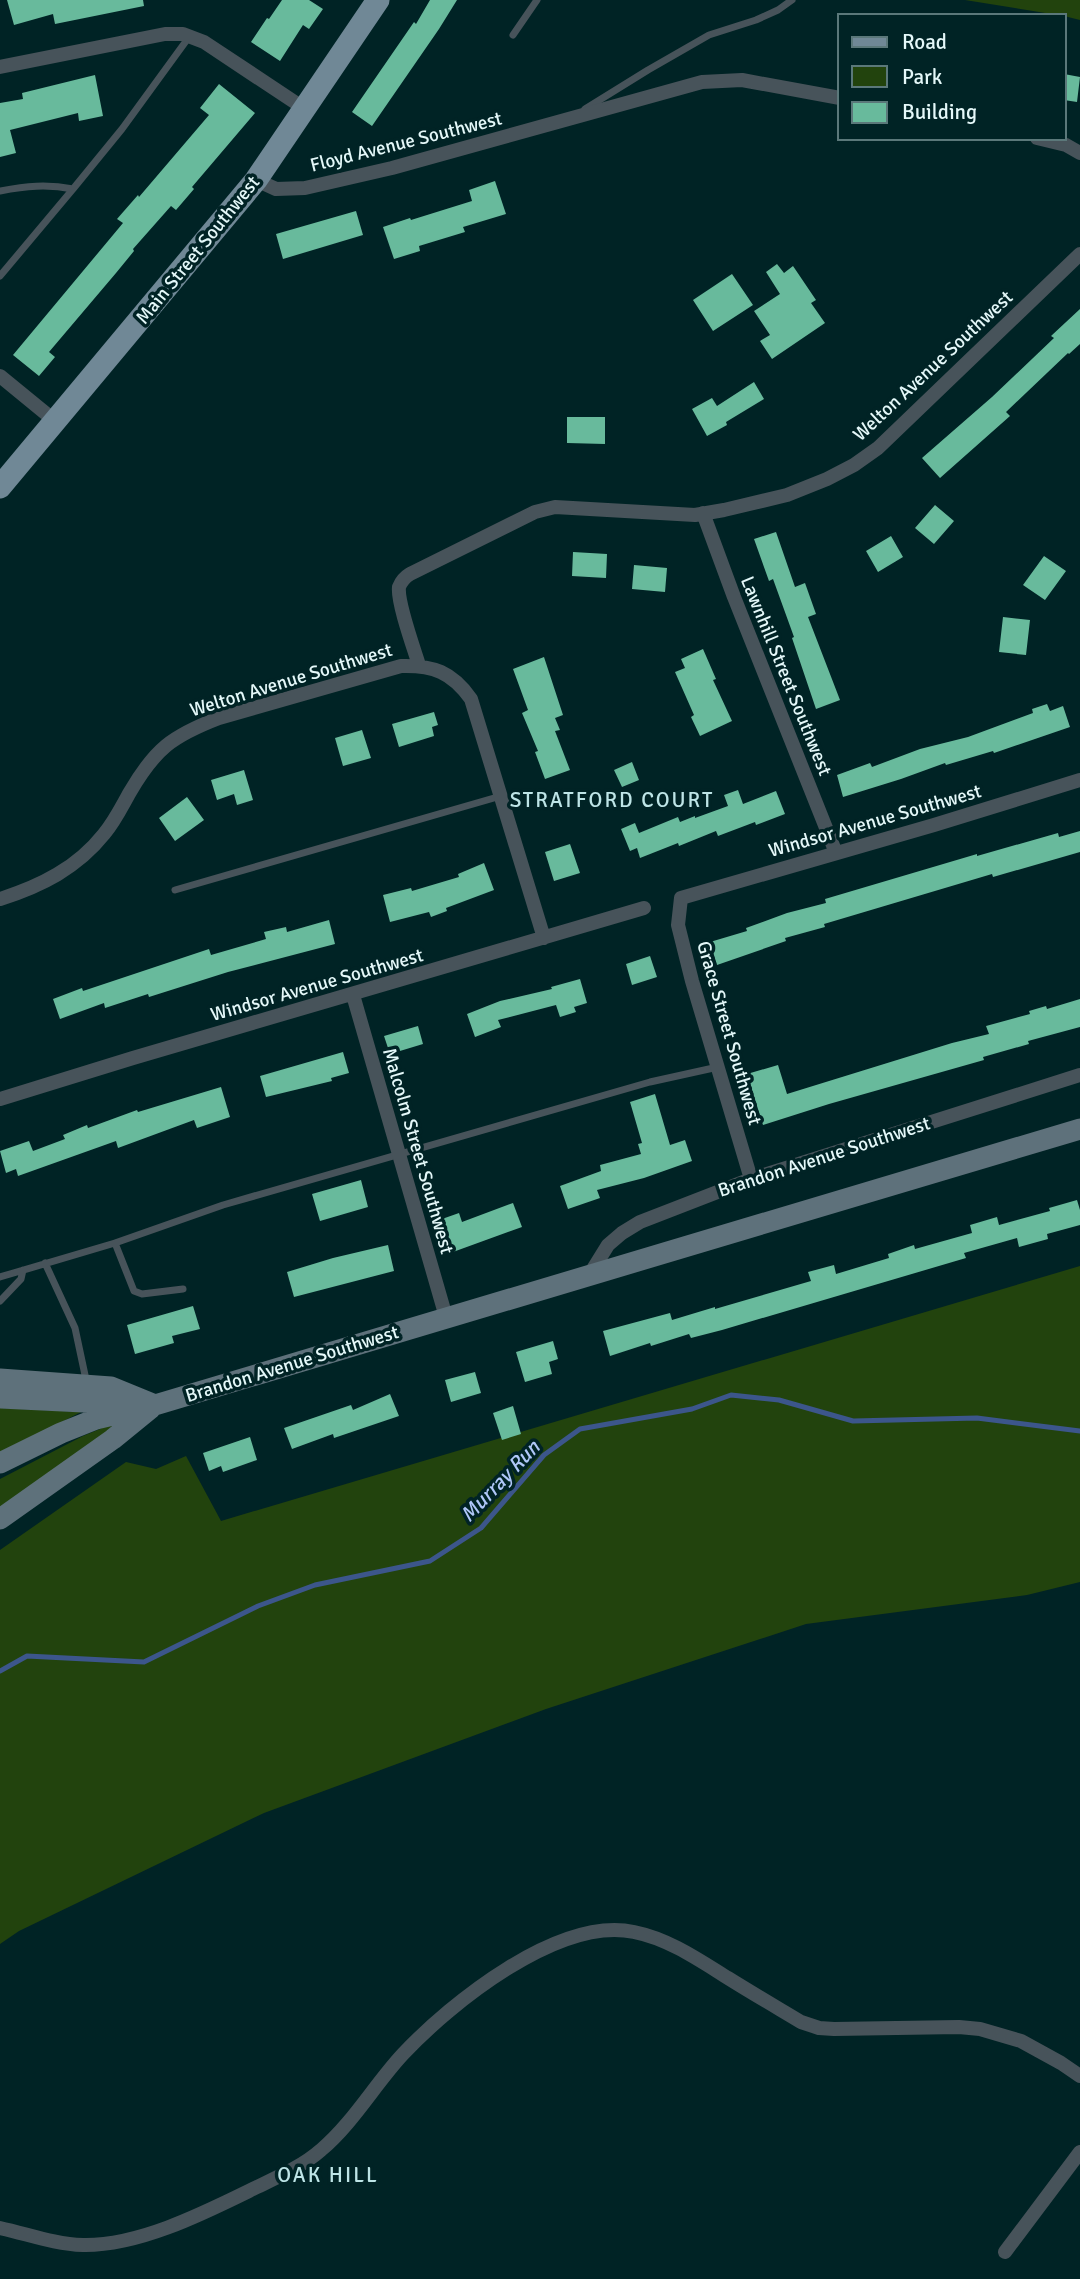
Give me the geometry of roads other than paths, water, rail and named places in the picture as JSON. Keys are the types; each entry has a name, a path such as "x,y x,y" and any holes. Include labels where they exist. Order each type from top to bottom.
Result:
{"main road":[{"name":"Main Street Southwest","path":"0,487 256,180 378,0"},
{"name":"Brandon Avenue Southwest","path":"0,1463 96,1419 155,1405 1080,1129"},
{"path":"0,1378 111,1387 155,1405"},
{"path":"0,1398 155,1405"},
{"name":"Brandon Avenue Southwest","path":"0,1519 113,1439 155,1405"}],"street":[{"path":"0,67 165,34 190,36 204,41 305,109"},
{"path":"567,121 702,82 742,80 838,99"},
{"name":"Floyd Avenue Southwest","path":"256,180 276,189 305,188 392,168 567,121"},
{"path":"1045,140 1066,145 1080,153"},
{"name":"Welton Avenue Southwest","path":"0,899 46,881 88,852 110,826 143,770 157,752 174,738 219,718 401,666 419,665 399,588 410,574 535,512 555,507 703,513 787,495 827,479 878,448 1080,254"},
{"path":"0,376 55,421"},
{"name":"Lawnhill Street Southwest","path":"703,513 835,853"},
{"path":"419,665 448,674 461,685 471,699 544,938"},
{"name":"Windsor Avenue Southwest","path":"681,898 1080,780"},
{"name":"Grace Street Southwest","path":"681,898 678,925 751,1178"},
{"name":"Windsor Avenue Southwest","path":"0,1099 645,908"},
{"name":"Malcolm Street Southwest","path":"353,995 446,1317"},
{"name":"Brandon Avenue Southwest","path":"590,1274 608,1245 640,1222 751,1178 1080,1075"},
{"path":"0,2228 53,2241 82,2245 101,2244 164,2230 250,2191 321,2150 402,2055 469,1993 528,1957 562,1941 612,1930 633,1931 683,1950 801,2022 819,2028 980,2029 1021,2041 1080,2076"},
{"path":"1005,2252 1080,2152"}],"lane":[{"path":"513,35 537,0"},
{"path":"567,121 709,35 756,20 792,0"},
{"path":"0,276 122,130 190,36"},
{"path":"0,191 32,184 73,189"},
{"path":"176,890 501,796"},
{"path":"0,1277 115,1243 223,1205 650,1082 718,1067"},
{"path":"115,1243 134,1291 142,1294 183,1289"},
{"path":"45,1264 75,1328 85,1374 84,1385"},
{"path":"0,1301 21,1279 23,1270"}],"waterway":[{"name":"Murray Run","path":"0,1671 27,1656 144,1662 258,1606 315,1585 430,1561 481,1528 544,1455 580,1429 692,1409 731,1395 779,1400 853,1421 977,1418 1080,1431"}],"district":[{"name":"STRATFORD COURT","path":"612,800"},
{"name":"OAK HILL","path":"328,2175"}]}
